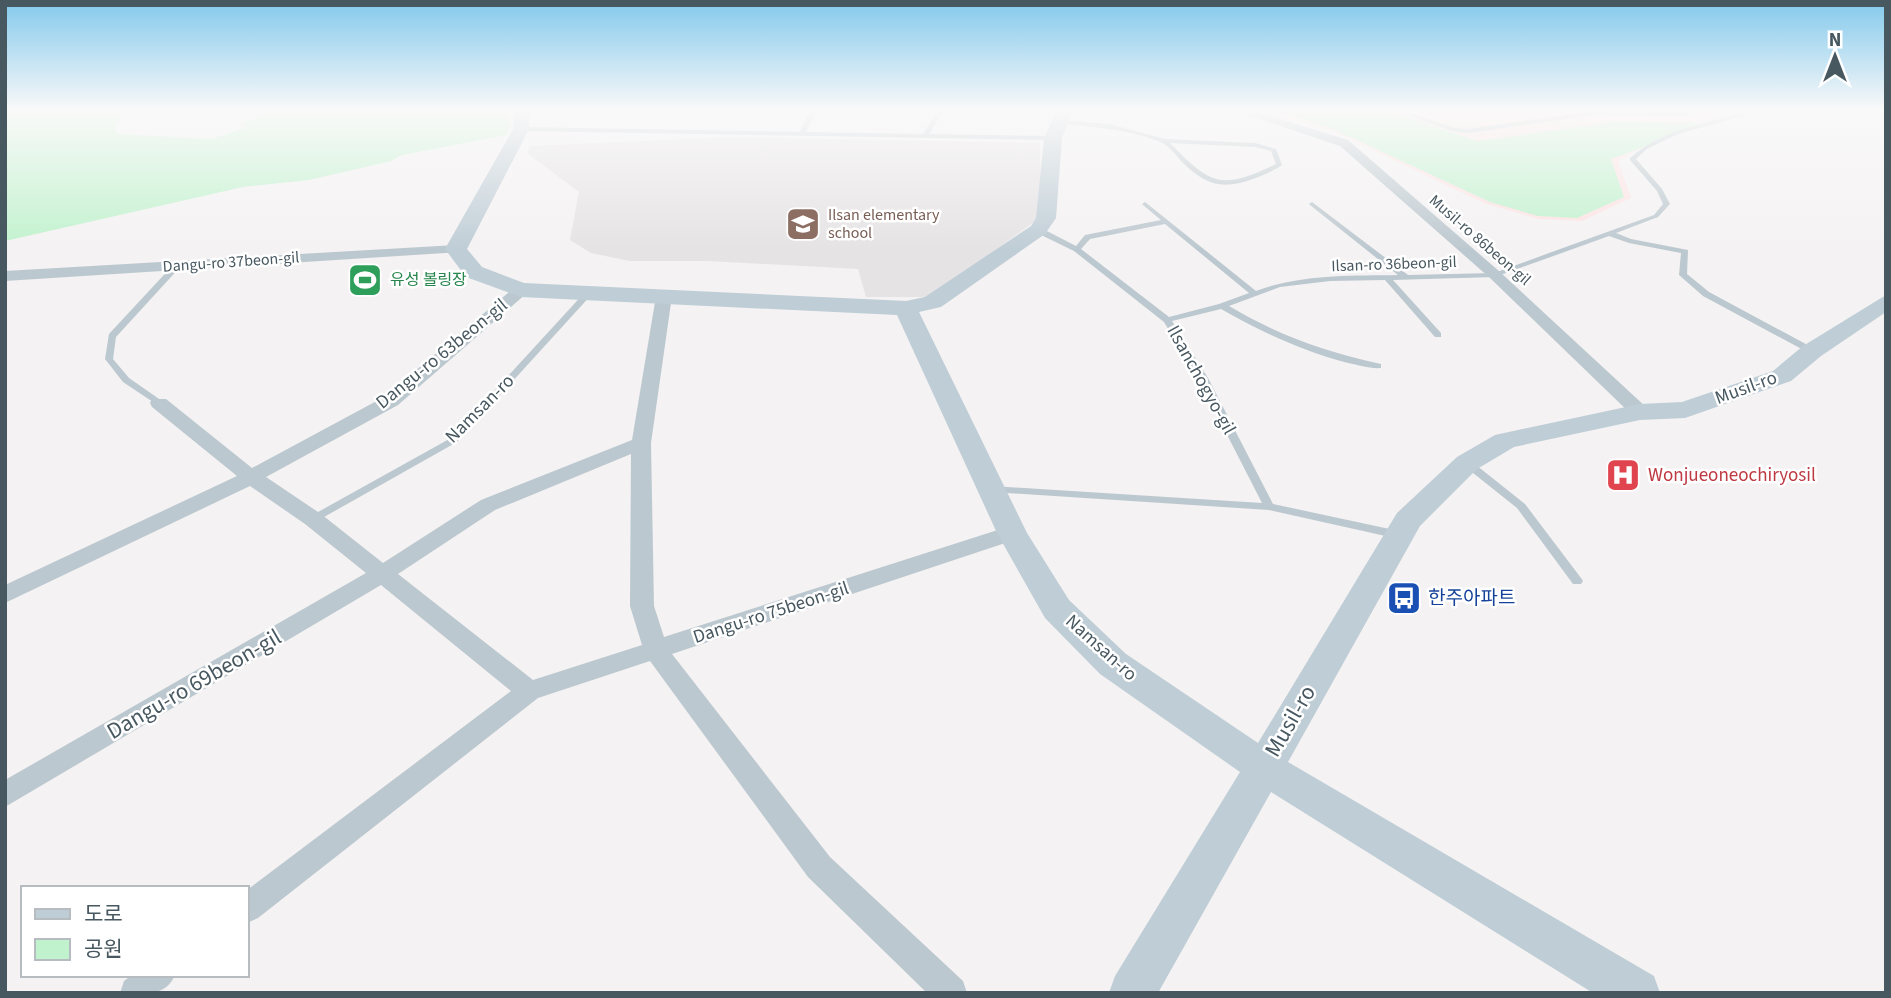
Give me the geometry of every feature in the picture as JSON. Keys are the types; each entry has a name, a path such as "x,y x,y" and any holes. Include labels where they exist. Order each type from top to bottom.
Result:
{"street":[{"path":"503,157 456,249 474,272 521,290 906,308 933,302 1038,230 1046,218 1054,157"},
{"name":"Musil-ro 86beon-gil","path":"1359,157 1495,275 1640,412"},
{"name":"Dangu-ro 37beon-gil","path":"5,276 456,249"},
{"name":"Dangu-ro 63beon-gil","path":"5,595 251,477 391,401 521,290"},
{"path":"664,296 641,443 642,606 656,651 819,867 951,993"},
{"name":"Musil-ro","path":"1132,993 1408,520 1467,463 1505,441 1640,412 1685,410 1782,376 1812,351 1886,302"},
{"name":"Namsan-ro","path":"906,308 1012,533 1057,609 1113,664 1263,767 1637,993"},
{"path":"159,403 251,477 313,519 529,691"},
{"name":"Dangu-ro 69beon-gil","path":"5,795 382,574 488,505 641,443"},
{"name":"Dangu-ro 75beon-gil","path":"248,907 529,691 1012,533"},
{"path":"136,993 156,977"}],"lane":[{"path":"1178,157 1189,170 1217,185 1247,181 1279,165 1276,157"},
{"name":"Ilsan-ro 36beon-gil","path":"1167,320 1222,306 1279,285 1495,275 1657,216 1667,204 1660,190 1632,159 1634,157"},
{"path":"1145,204 1163,222 1255,295"},
{"path":"1311,204 1407,278"},
{"path":"1077,249 1088,237 1163,222"},
{"name":"Ilsanchogyo-gil","path":"1038,230 1077,249 1167,320 1203,378 1269,506"},
{"path":"1609,233 1629,241 1685,251 1684,275 1706,294 1812,351"},
{"path":"159,403 126,380 109,359 112,336 177,266"},
{"path":"1387,278 1438,335"},
{"name":"Namsan-ro","path":"313,519 454,440 589,293"},
{"path":"1222,306 1256,326 1352,362 1378,366"},
{"path":"1467,463 1521,506 1577,581"},
{"path":"989,489 1269,506 1400,535"}],"shaded area":[{"name":"Ilsan elementary school","path":"532,157 1040,157 1041,217 930,297 866,297 858,269 709,261 630,261 591,253 570,240 579,192"},
{"path":"1386,157 1626,157 1618,161 1631,198 1582,221 1538,219 1484,203"}],"green space":[{"path":"5,157 399,157 391,161 309,180 243,187 5,241"},
{"path":"1392,157 1618,157 1611,159 1624,197 1577,218 1538,216 1490,202"}],"place":[{"name":"Ilsan elementary school","path":"803,224"},
{"name":"유성 볼링장","path":"365,280"},
{"name":"Wonjueoneochiryosil","path":"1623,475"},
{"name":"한주아파트","path":"1404,598"}]}
